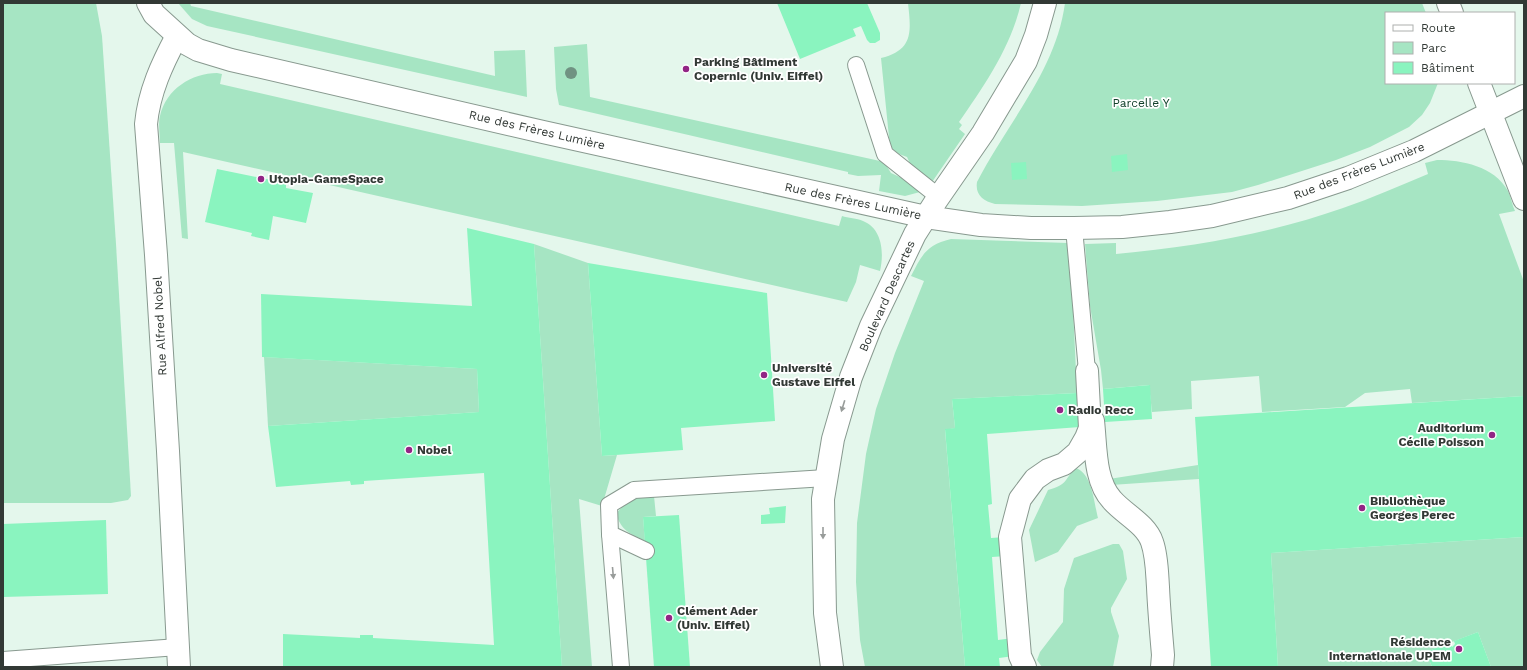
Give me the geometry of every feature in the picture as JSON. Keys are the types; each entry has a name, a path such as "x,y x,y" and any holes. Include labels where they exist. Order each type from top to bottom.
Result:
{"street":[{"path":"148,3 154,14 177,36"},
{"name":"Boulevard Descartes","path":"832,667 825,613 823,499 832,439 851,377 871,326 915,234 983,133 1026,61 1036,35 1045,3"},
{"name":"Rue des Frères Lumière","path":"177,36 198,50 231,60 559,136 926,217 981,225 1074,228 1122,227 1205,217 1288,198 1348,178 1414,151 1524,96"},
{"name":"Rue Alfred Nobel","path":"177,36 163,62 153,87 147,109 146,124 157,278 178,657"},
{"path":"1479,84 1524,199"},
{"path":"1025,667 1020,656 1010,537 1020,499 1035,479 1048,470 1064,464 1078,452 1086,438 1090,428 1087,371"},
{"path":"1087,371 1100,477 1104,489 1112,500 1136,521 1152,541 1156,560 1163,655 1162,667"}],"lane":[{"path":"856,65 885,154 939,197"},
{"path":"1074,228 1087,371"},
{"path":"621,667 609,505 634,490 826,478"},
{"path":"610,534 646,551"},
{"path":"3,660 178,657"}],"green space":[{"path":"3,3 96,3 102,36 116,244 131,496 128,500 111,503 3,503"},
{"path":"178,3 190,3 191,6 495,76 494,51 525,50 527,97 207,26 192,19"},
{"path":"908,3 1021,3 1011,35 996,66 959,122 962,125 959,129 965,134 930,185 913,170 907,157 899,154 890,147 881,58 900,50 908,38 910,22"},
{"name":"Parcelle Y","path":"1065,3 1422,3 1426,12 1385,12 1385,84 1438,84 1430,103 1422,115 1409,127 1370,147 1336,160 1232,192 1157,201 1082,206 991,203 979,194 977,190 977,182 1041,74 1052,51 1060,28"},
{"path":"587,44 590,97 880,161 886,165 891,173 904,179 920,192 905,196 879,191 881,175 858,176 848,174 848,172 559,105 556,89 554,47"},
{"path":"217,73 222,74 220,84 839,226 842,216 861,220 870,225 878,236 882,250 880,271 860,265 856,282 847,302 183,152 188,239 182,238 174,143 160,143 160,116 163,106 168,98 181,84 198,76"},
{"path":"1437,160 1467,163 1486,170 1502,182 1509,193 1515,211 1499,214 1524,282 1524,396 1412,403 1410,389 1365,393 1345,407 1262,412 1259,376 1191,381 1192,409 1152,412 1149,385 1103,389 1090,306 1085,244 1116,243 1116,254 1174,248 1259,232 1315,217 1375,196 1428,174 1425,163"},
{"path":"951,239 1068,243 1077,393 952,399 955,428 945,430 965,667 865,667 860,640 856,582 857,523 866,454 876,409 895,353 924,281 911,276 918,262 930,248 943,241"},
{"path":"534,244 588,263 602,456 617,455 602,506 579,499 592,667 562,667"},
{"path":"264,357 477,369 479,412 268,426"},
{"path":"1198,465 1199,479 1111,485 1109,479"},
{"path":"1075,468 1085,475 1089,482 1098,518 1077,526 1058,552 1035,562 1029,530 1048,490 1062,484"},
{"path":"654,496 656,516 643,517 645,541 627,531 618,520 616,514 630,497"},
{"path":"1524,537 1524,667 1491,667 1478,632 1426,652 1432,667 1278,667 1271,553"},
{"path":"1113,544 1119,544 1123,551 1127,579 1111,608 1119,636 1113,667 1042,667 1037,660 1040,652 1063,622 1064,589 1074,558"}],"building":[{"path":"777,3 867,3 880,33 880,40 875,43 870,43 867,40 861,26 853,29 856,36 800,59"},
{"path":"1127,154 1128,170 1112,172 1111,156"},
{"path":"1026,162 1027,179 1012,180 1011,163"},
{"path":"217,169 286,183 286,188 313,193 306,223 273,216 269,240 251,236 252,233 205,222"},
{"name":"Nobel","path":"467,228 534,244 562,667 283,667 283,634 360,638 360,635 373,635 373,638 494,645 484,473 364,481 364,484 351,485 350,481 276,487 268,426 479,412 477,369 262,357 261,294 472,306"},
{"path":"588,263 767,293 775,421 681,428 683,450 602,456"},
{"path":"1150,385 1152,419 1105,422 1103,389"},
{"path":"1077,393 1080,427 987,434 992,504 988,505 991,538 1005,537 1006,556 992,557 998,640 1013,638 1014,656 999,658 1000,667 965,667 945,429 955,428 952,399"},
{"name":"Bibliothèque Georges Perec","path":"1524,396 1524,537 1271,553 1278,667 1211,667 1195,417"},
{"path":"786,506 785,523 761,524 761,515 770,514 769,508"},
{"name":"Clément Ader (Univ. Eiffel)","path":"679,515 690,667 654,667 643,517"},
{"path":"106,520 108,594 3,597 3,524"},
{"name":"Résidence Internationale UPEM","path":"1478,632 1491,667 1432,667 1426,652 1451,642 1452,647 1455,644 1454,641"}],"place":[{"name":"Parking Bâtiment Copernic (Univ. Eiffel)","path":"686,69"},
{"name":"Utopia-GameSpace","path":"261,179"},
{"name":"Université Gustave Eiffel","path":"764,375"},
{"name":"Radio Recc","path":"1060,410"},
{"name":"Auditorium Cécile Poisson","path":"1492,435"},
{"name":"Nobel","path":"409,450"},
{"name":"Bibliothèque Georges Perec","path":"1362,508"},
{"name":"Clément Ader (Univ. Eiffel)","path":"669,618"},
{"name":"Résidence Internationale UPEM","path":"1459,649"}]}
